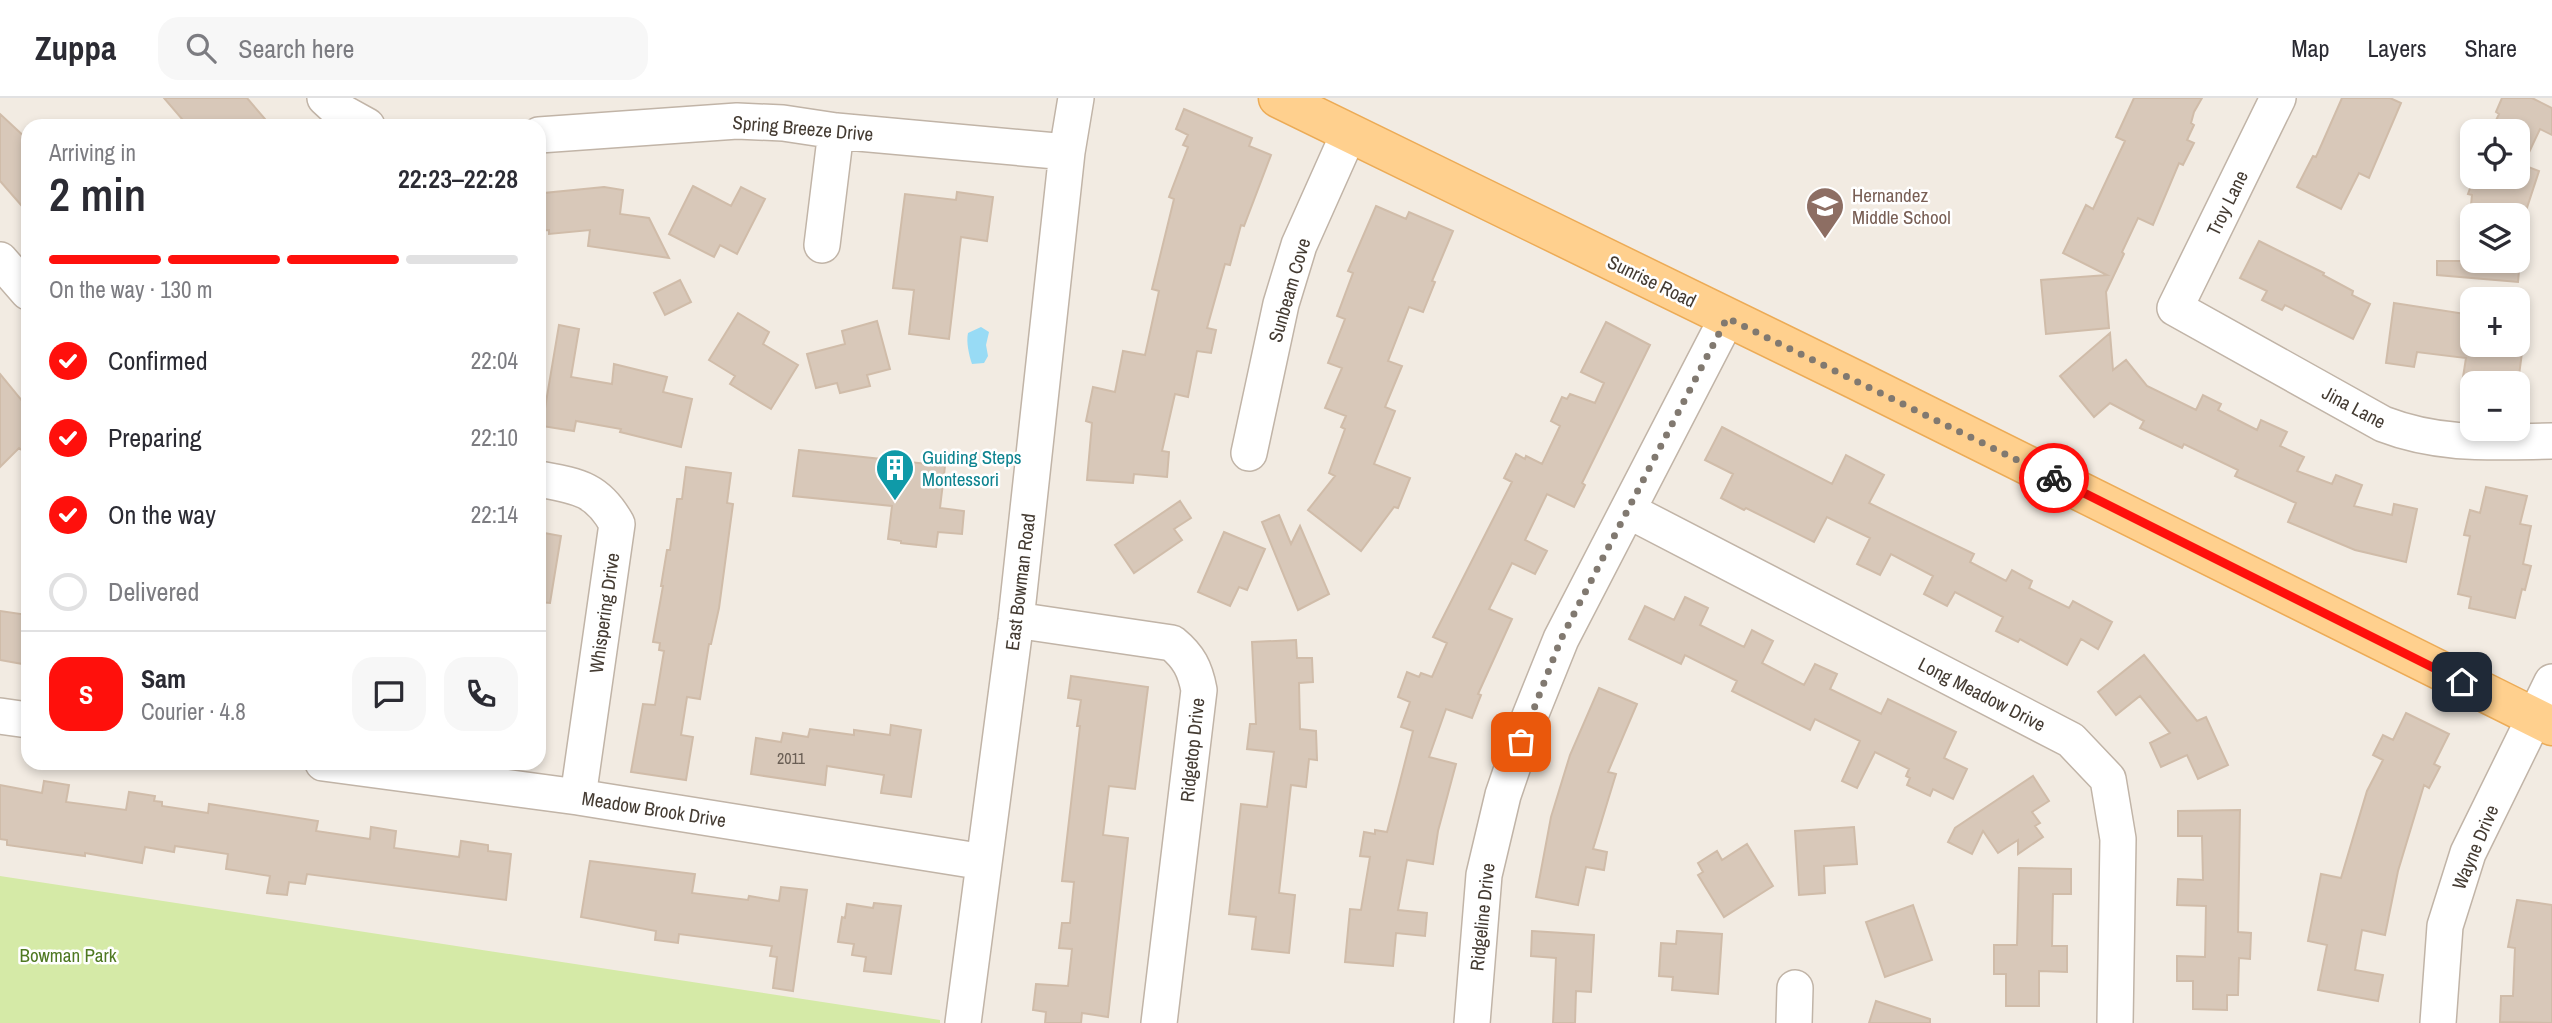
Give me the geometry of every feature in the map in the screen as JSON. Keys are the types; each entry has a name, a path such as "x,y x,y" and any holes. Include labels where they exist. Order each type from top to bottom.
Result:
{"main road":[{"name":"Sunrise Road","path":"1278,98 2544,722"}],"street":[{"path":"325,98 338,110 354,119"},
{"name":"East Bowman Road","path":"963,1023 1016,620 1067,152 1076,98"},
{"name":"Troy Lane","path":"2175,308 2278,98"},
{"name":"Spring Breeze Drive","path":"546,133 608,113 783,123 836,131 1067,152"},
{"path":"822,245 836,131"},
{"name":"Sunbeam Cove","path":"1249,453 1281,303 1299,245 1349,132"},
{"path":"0,260 21,284"},
{"name":"Jina Lane","path":"2175,308 2402,432 2465,443 2552,442"},
{"name":"Ridgeline Drive","path":"1472,1023 1484,875 1503,795 1530,716 1561,639 1727,318"},
{"name":"Whispering Drive","path":"546,480 575,485 593,493 607,506 617,524 578,797"},
{"name":"Long Meadow Drive","path":"1629,511 2071,740 2108,779 2118,839 2115,1023"},
{"name":"Ridgetop Drive","path":"1016,620 1172,643 1187,656 1195,672 1199,690 1198,704 1159,1023"},
{"name":"Wayne Drive","path":"2438,1023 2445,926 2464,865 2544,722 2552,682"},
{"path":"0,716 21,719"},
{"name":"Meadow Brook Drive","path":"376,770 578,797 984,862"},
{"path":"1794,1023 1795,989"}],"green space":[{"name":"Bowman Park","path":"0,876 940,1020 940,1023 0,1023"}],"water":[{"path":"981,327 989,332 986,345 988,356 984,363 972,364 968,333"}],"building":[{"path":"164,98 247,98 265,119 182,119"},
{"path":"2134,98 2202,98 2194,112 2191,123 2194,125 2187,140 2194,143 2183,165 2179,163 2153,225 2138,218 2122,252 2124,254 2106,292 2109,328 2046,334 2041,280 2107,275 2063,253 2086,205 2093,209 2125,141 2116,137"},
{"path":"2342,98 2390,98 2401,103 2369,178 2359,173 2341,209 2297,187 2313,156 2316,157"},
{"path":"2502,98 2532,98 2552,108 2552,135 2540,129 2530,150 2530,119 2497,119 2499,114 2496,112"},
{"path":"1184,109 1252,138 1249,146 1271,155 1244,226 1241,225 1230,265 1225,264 1207,328 1216,330 1211,353 1197,351 1188,397 1175,394 1162,451 1169,452 1167,477 1134,474 1133,483 1087,480 1092,423 1086,421 1093,387 1115,392 1123,351 1145,355 1159,291 1152,289 1174,199 1169,197 1188,147 1183,145 1188,135 1176,129"},
{"path":"0,114 21,134 21,205 0,181"},
{"path":"2530,168 2539,171 2529,203 2471,203 2472,195 2468,194 2470,189 2530,189"},
{"path":"693,186 731,206 741,187 765,199 737,254 720,245 714,257 669,234"},
{"path":"604,187 623,190 620,214 649,218 669,258 588,246 590,230 549,234 549,230 546,230 546,193"},
{"path":"957,192 993,197 987,241 961,237 949,339 909,334 914,290 893,288 905,194 956,200"},
{"path":"1376,206 1406,219 1409,212 1453,231 1432,281 1435,282 1423,312 1409,307 1388,361 1402,366 1385,407 1395,411 1374,464 1410,478 1398,508 1394,507 1361,551 1308,510 1335,476 1329,473 1345,429 1341,427 1346,416 1325,408 1342,368 1328,363 1345,319 1337,316 1353,273 1348,271"},
{"path":"2259,241 2324,273 2323,275 2353,291 2352,295 2370,304 2353,339 2285,305 2282,310 2262,300 2267,291 2240,278"},
{"path":"2437,261 2460,261 2460,273 2519,273 2518,282 2437,275"},
{"path":"680,280 691,302 665,315 654,293"},
{"path":"2394,303 2460,313 2460,357 2521,357 2520,371 2464,371 2466,358 2417,352 2414,367 2386,363"},
{"path":"738,313 769,332 763,344 798,365 771,409 730,384 735,376 709,360"},
{"path":"877,321 890,369 867,375 870,386 840,393 837,383 816,388 807,354 845,344 842,331"},
{"path":"1606,322 1650,345 1582,483 1585,485 1574,507 1547,494 1525,540 1547,551 1535,574 1512,563 1489,609 1512,619 1478,694 1481,695 1472,718 1446,709 1429,757 1456,764 1438,831 1433,864 1407,860 1398,910 1427,913 1425,936 1396,933 1393,966 1345,962 1350,909 1361,910 1370,857 1360,856 1364,832 1387,832 1413,731 1401,727 1410,702 1398,697 1407,672 1419,677 1421,673 1432,677 1447,643 1433,637 1512,482 1504,478 1516,454 1542,464 1560,426 1551,421 1562,397 1567,399 1570,394 1595,403 1604,383 1581,372"},
{"path":"559,325 579,329 571,377 612,384 614,364 667,377 663,392 692,399 681,447 620,432 621,429 576,421 574,431 546,427 546,402"},
{"path":"2110,333 2113,370 2126,360 2147,386 2196,410 2203,395 2221,404 2218,410 2257,430 2261,420 2287,432 2280,446 2304,457 2297,471 2332,484 2336,475 2362,485 2354,506 2392,515 2394,504 2417,509 2406,562 2355,550 2288,522 2296,503 2235,476 2238,470 2184,444 2182,448 2140,428 2144,421 2110,403 2094,417 2060,376"},
{"path":"0,374 21,400 21,450 19,448 0,467"},
{"path":"1722,427 1832,484 1846,455 1884,475 1869,503 1974,554 1970,562 2006,581 2012,570 2032,581 2029,588 2069,608 2073,601 2112,622 2098,649 2081,639 2067,665 2020,639 2018,642 1996,631 2003,617 1955,592 1947,606 1924,594 1933,576 1891,554 1880,575 1857,564 1870,538 1827,517 1814,542 1721,498 1733,474 1705,460"},
{"name":"Guiding Steps Montessori","path":"799,450 945,466 940,508 964,511 962,534 938,532 936,547 901,543 888,539 892,506 793,496"},
{"path":"686,467 731,473 727,503 733,504 719,608 709,644 700,699 687,697 681,735 693,737 686,780 631,772 643,704 655,705 664,651 659,650 660,643 653,642 667,550 670,550 677,499 682,499"},
{"path":"2486,487 2527,496 2520,524 2531,526 2523,564 2531,566 2515,618 2469,608 2471,597 2458,594 2470,536 2464,535 2470,510 2480,513"},
{"path":"1180,501 1191,518 1174,529 1182,540 1134,573 1115,545"},
{"path":"1279,515 1291,544 1300,526 1329,594 1298,610 1262,522"},
{"path":"1224,532 1265,549 1247,590 1239,587 1230,606 1198,592"},
{"path":"546,533 561,536 550,603 546,603"},
{"path":"1685,597 1708,608 1700,625 1744,647 1752,630 1773,641 1762,663 1804,685 1815,664 1837,674 1830,689 1881,714 1888,699 1956,732 1944,758 1967,769 1953,799 1933,789 1930,796 1907,785 1910,778 1906,776 1909,769 1875,752 1857,788 1842,781 1860,741 1815,719 1810,730 1732,691 1737,681 1685,655 1681,664 1629,639 1645,606 1674,620"},
{"path":"0,611 21,614 21,664 0,660"},
{"path":"1296,640 1297,658 1312,658 1313,682 1299,683 1300,729 1316,731 1317,760 1309,759 1306,787 1291,785 1279,893 1295,895 1289,953 1252,949 1256,917 1229,914 1241,804 1267,807 1274,752 1247,749 1250,724 1256,724 1252,642"},
{"path":"2144,655 2197,721 2206,717 2228,765 2198,779 2187,755 2161,767 2150,743 2170,733 2140,696 2116,715 2098,692"},
{"path":"1071,676 1148,687 1135,789 1109,786 1103,835 1128,838 1108,1017 1082,1013 1081,1023 1045,1023 1046,1012 1033,1010 1036,984 1068,986 1072,949 1059,948 1062,923 1070,923 1074,882 1062,881 1080,726 1077,726 1081,700 1068,698"},
{"path":"1599,688 1637,704 1608,772 1616,774 1593,849 1607,852 1604,870 1586,867 1578,905 1536,897 1551,817 1570,755"},
{"path":"2406,713 2449,734 2434,764 2440,767 2429,788 2424,785 2398,871 2385,935 2362,930 2355,970 2383,975 2378,1001 2318,990 2327,945 2308,941 2321,874 2341,878 2367,791 2383,760 2373,755 2383,735 2393,740"},
{"path":"891,725 921,730 911,797 881,793 884,775 827,766 825,785 751,774 756,738 781,742 783,733 808,737 810,729 854,735 854,730 890,735"},
{"path":"2033,776 2049,801 2032,812 2040,823 2035,826 2043,837 2018,854 2018,840 1998,853 1983,831 1972,854 1948,842 1955,828"},
{"path":"44,781 69,785 66,802 126,810 129,792 155,796 154,801 162,802 162,806 208,813 209,804 318,821 316,831 370,839 371,827 396,831 394,848 459,857 461,841 488,845 488,851 511,854 506,900 307,874 305,884 289,882 287,895 267,893 270,876 226,869 228,854 175,846 174,852 145,847 142,863 85,853 85,856 7,845 7,840 0,839 0,785 42,793"},
{"path":"2240,810 2238,932 2251,933 2250,959 2239,958 2238,995 2227,995 2227,1010 2193,1009 2193,981 2177,981 2177,956 2205,957 2206,906 2177,905 2178,879 2203,880 2202,836 2178,836 2178,811"},
{"path":"1854,827 1857,864 1824,866 1825,893 1799,895 1795,831"},
{"path":"1747,844 1773,886 1724,917 1698,875 1703,872 1698,863 1717,851 1722,860"},
{"path":"590,861 695,874 692,893 748,900 749,896 779,901 781,887 807,890 793,991 773,988 777,957 770,956 772,946 679,934 678,943 655,940 656,931 581,917"},
{"path":"2019,868 2071,869 2071,894 2053,894 2052,946 2067,946 2067,972 2039,971 2039,1006 2006,1006 2006,974 1994,974 1994,945 2017,945"},
{"path":"2517,900 2552,905 2552,1023 2500,1022 2501,996 2513,996 2515,948 2508,947"},
{"path":"874,903 901,906 891,974 864,971 866,957 852,955 854,944 838,942 847,904 873,908"},
{"path":"1913,905 1932,960 1885,977 1866,922"},
{"path":"1532,931 1594,935 1591,992 1576,991 1575,1023 1553,1023 1556,958 1531,956"},
{"path":"1677,931 1722,934 1718,994 1672,990 1673,977 1659,976 1661,943 1676,944"},
{"path":"1876,1001 1930,1019 1930,1023 1869,1023"}],"way so far":[{"path":"1521,742 1561,639 1727,318 2054,478"}],"place":[{"name":"Hernandez Middle School","path":"1825,240"},
{"name":"Guiding Steps Montessori","path":"895,502"}],"route":[{"path":"2054,478 2462,682"}]}
